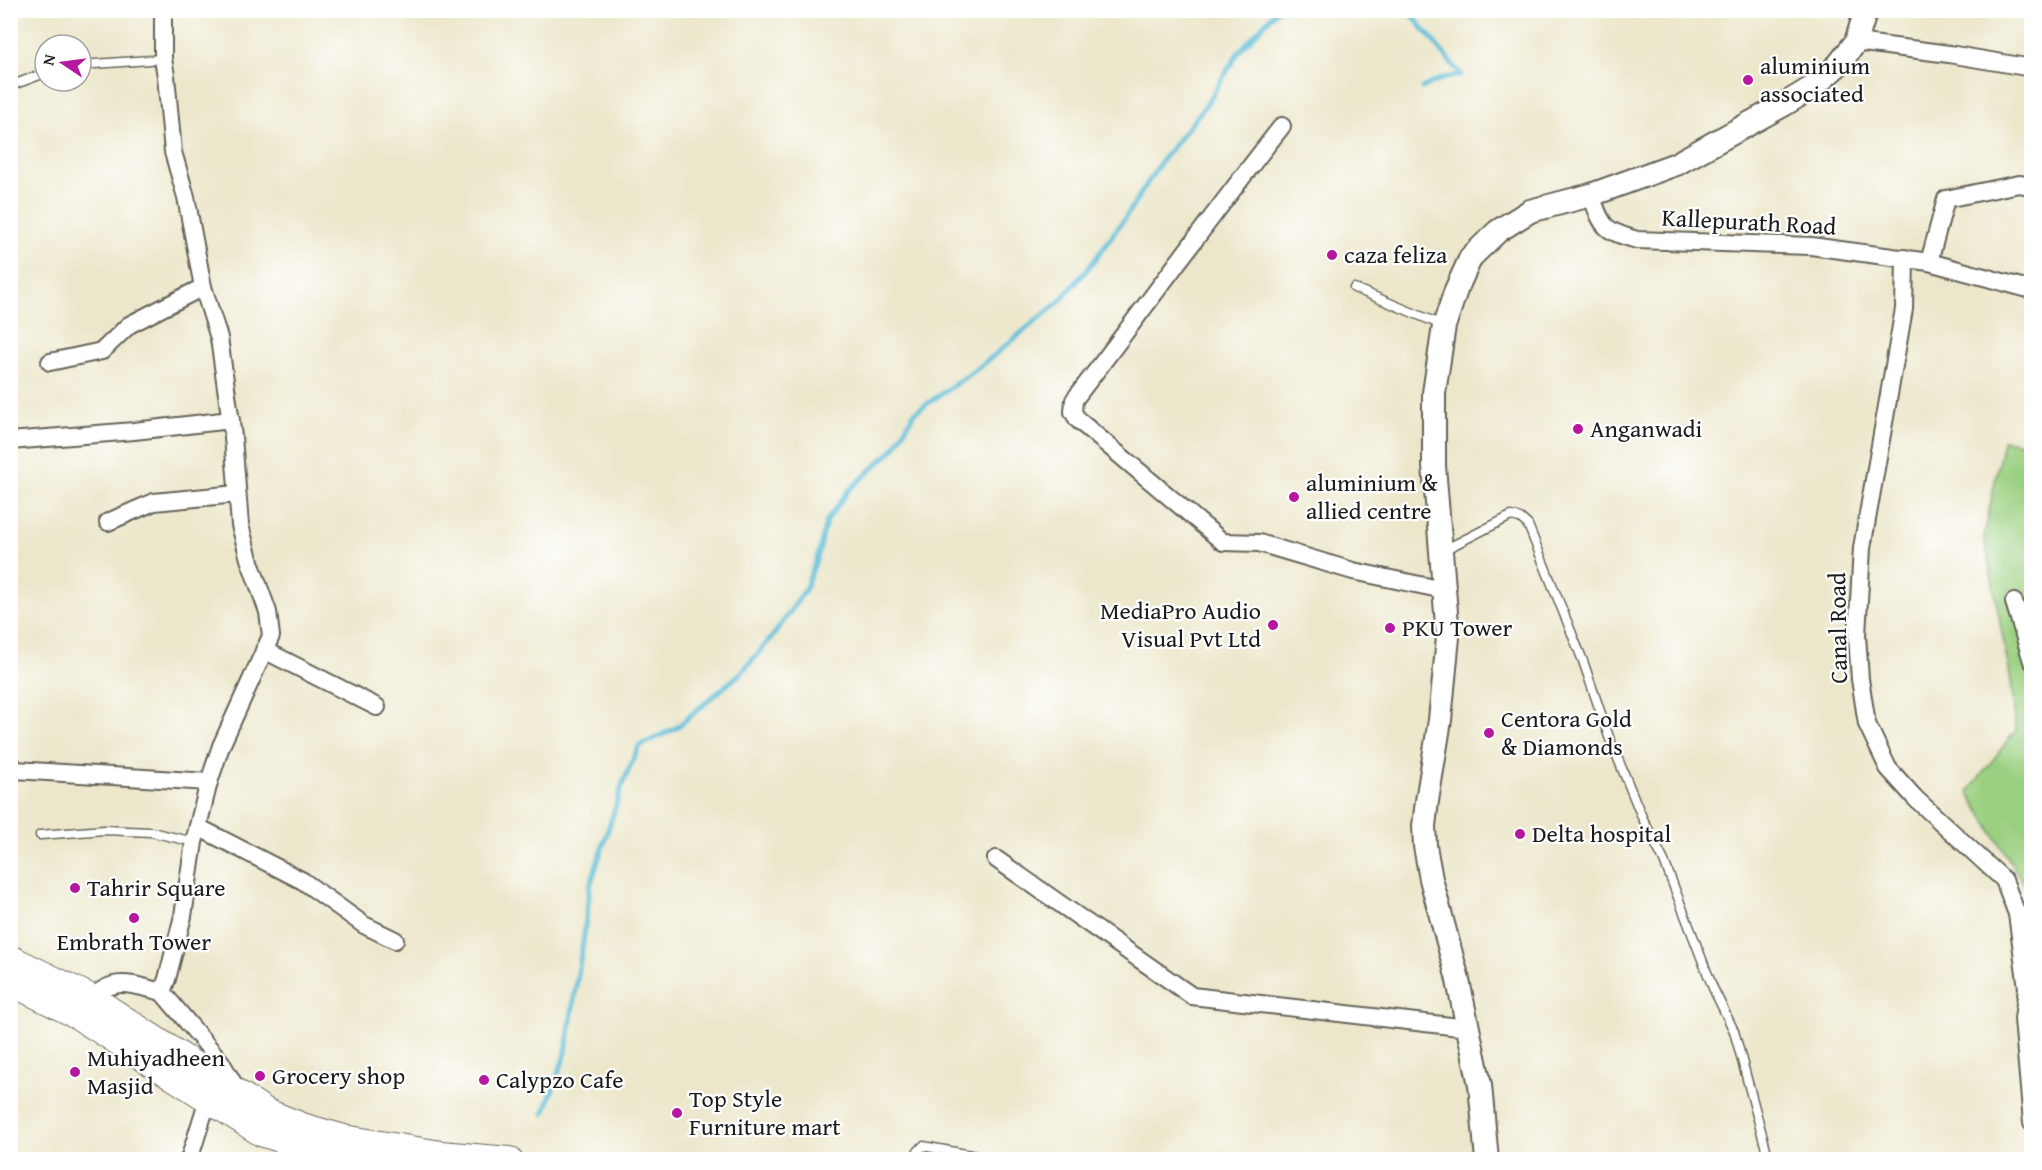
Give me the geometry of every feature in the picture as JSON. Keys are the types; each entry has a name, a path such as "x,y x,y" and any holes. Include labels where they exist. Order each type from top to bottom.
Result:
{"main road":[{"path":"1487,1160 1480,1085 1457,976 1431,879 1425,846 1424,826 1440,720 1448,637 1434,466 1434,393 1444,326 1471,256 1498,231 1530,211 1591,195 1676,164 1749,126 1813,87 1838,65 1856,42 1866,10"},
{"path":"10,958 84,1007 208,1100 261,1133 350,1160"},
{"path":"10,982 84,1007 267,1112 305,1127 344,1138 441,1154 508,1160"}],"street":[{"path":"162,992 183,916 196,835 209,782 221,746 271,636 268,612 249,560 240,525 231,420 219,338 203,287 186,197 173,152 163,59 163,10"},
{"path":"1856,42 2031,68"},
{"path":"1282,126 1200,230 1167,279 1074,400 1072,412 1078,420 1223,542 1259,543 1353,571 1444,590"},
{"path":"1929,262 1946,199 2019,184 2031,186"},
{"name":"Kallepurath Road","path":"1591,195 1602,225 1618,235 1637,240 1811,246 1929,262 2031,290"},
{"name":"Canal Road","path":"1905,258 1904,309 1862,548 1857,635 1860,680 1867,724 1888,768 1915,798 2004,880 2017,914 2027,988 2023,1019 2031,1124"},
{"path":"50,362 102,351 129,325 203,287"},
{"path":"10,441 231,420"},
{"path":"108,522 154,502 237,494"},
{"path":"2014,602 2031,661"},
{"path":"264,650 377,707"},
{"path":"10,761 15,771 209,782"},
{"path":"196,835 303,881 364,925 395,940"},
{"path":"996,860 1192,996 1468,1028"},
{"path":"84,1007 114,984 128,984 162,992 221,1062 238,1094"},
{"path":"189,1160 208,1100"}],"lane":[{"path":"93,64 163,59"},
{"path":"10,86 33,77"},
{"path":"1354,288 1444,326"},
{"path":"1441,552 1511,516 1520,518 1528,525 1583,661 1608,737 1642,817 1664,861 1713,988 1734,1031 1769,1160"},
{"path":"40,835 105,830 196,835"},
{"path":"910,1160 923,1146 998,1160"}],"green space":[{"path":"2003,440 2031,444 2031,896 1968,792 2016,730 2011,681 1984,537"}],"waterway":[{"path":"544,1114 566,1052 590,886 623,783 639,746 676,728 742,672 773,636 805,590 819,552 826,522 848,491 894,449 914,413 981,366 1059,302 1091,265 1127,215 1162,160 1206,105 1238,53 1277,10"},
{"path":"1408,10 1461,75 1443,78 1422,88"}],"place":[{"name":"aluminium associated","path":"1748,80"},
{"name":"caza feliza","path":"1332,255"},
{"name":"Anganwadi","path":"1578,429"},
{"name":"aluminium & allied centre","path":"1294,497"},
{"name":"MediaPro Audio Visual Pvt Ltd","path":"1273,625"},
{"name":"PKU Tower","path":"1390,628"},
{"name":"Centora Gold & Diamonds","path":"1489,733"},
{"name":"Delta hospital","path":"1520,834"},
{"name":"Tahrir Square","path":"75,888"},
{"name":"Embrath Tower","path":"134,918"},
{"name":"Muhiyadheen Masjid","path":"75,1072"},
{"name":"Grocery shop","path":"260,1076"},
{"name":"Calypzo Cafe","path":"484,1080"},
{"name":"Top Style Furniture mart","path":"677,1113"}]}
